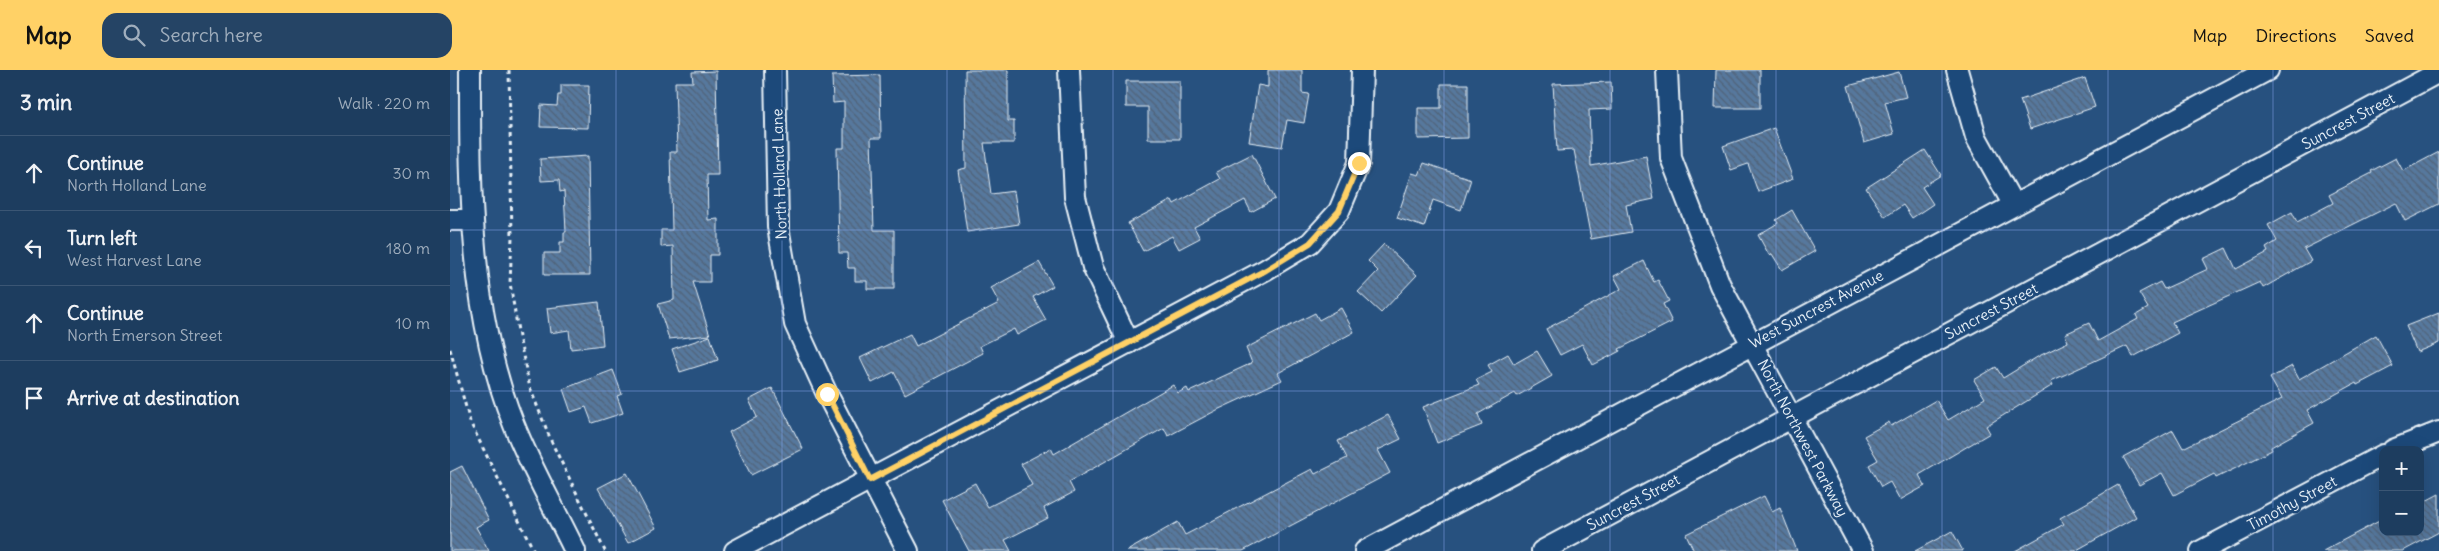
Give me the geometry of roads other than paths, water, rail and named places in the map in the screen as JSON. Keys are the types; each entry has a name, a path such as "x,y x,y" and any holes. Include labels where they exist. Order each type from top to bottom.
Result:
{"street":[{"path":"470,70 472,220 478,280 492,355 514,425 575,551"},
{"name":"North Holland Lane","path":"775,70 778,227 795,324 870,480 908,551"},
{"path":"1068,70 1075,196 1093,266 1129,343"},
{"path":"735,551 1266,270 1310,243 1339,211 1359,163 1362,70"},
{"name":"North Northwest Parkway","path":"1667,70 1671,158 1720,285 1863,551"},
{"path":"1957,70 1976,136 2013,204"},
{"name":"West Suncrest Avenue","path":"1365,551 1752,343 2268,70"},
{"name":"Suncrest Street","path":"1542,551 2439,72"},
{"path":"450,220 472,220"},
{"path":"2403,446 2439,432"},
{"name":"Timothy Street","path":"2201,551 2379,457"}]}
